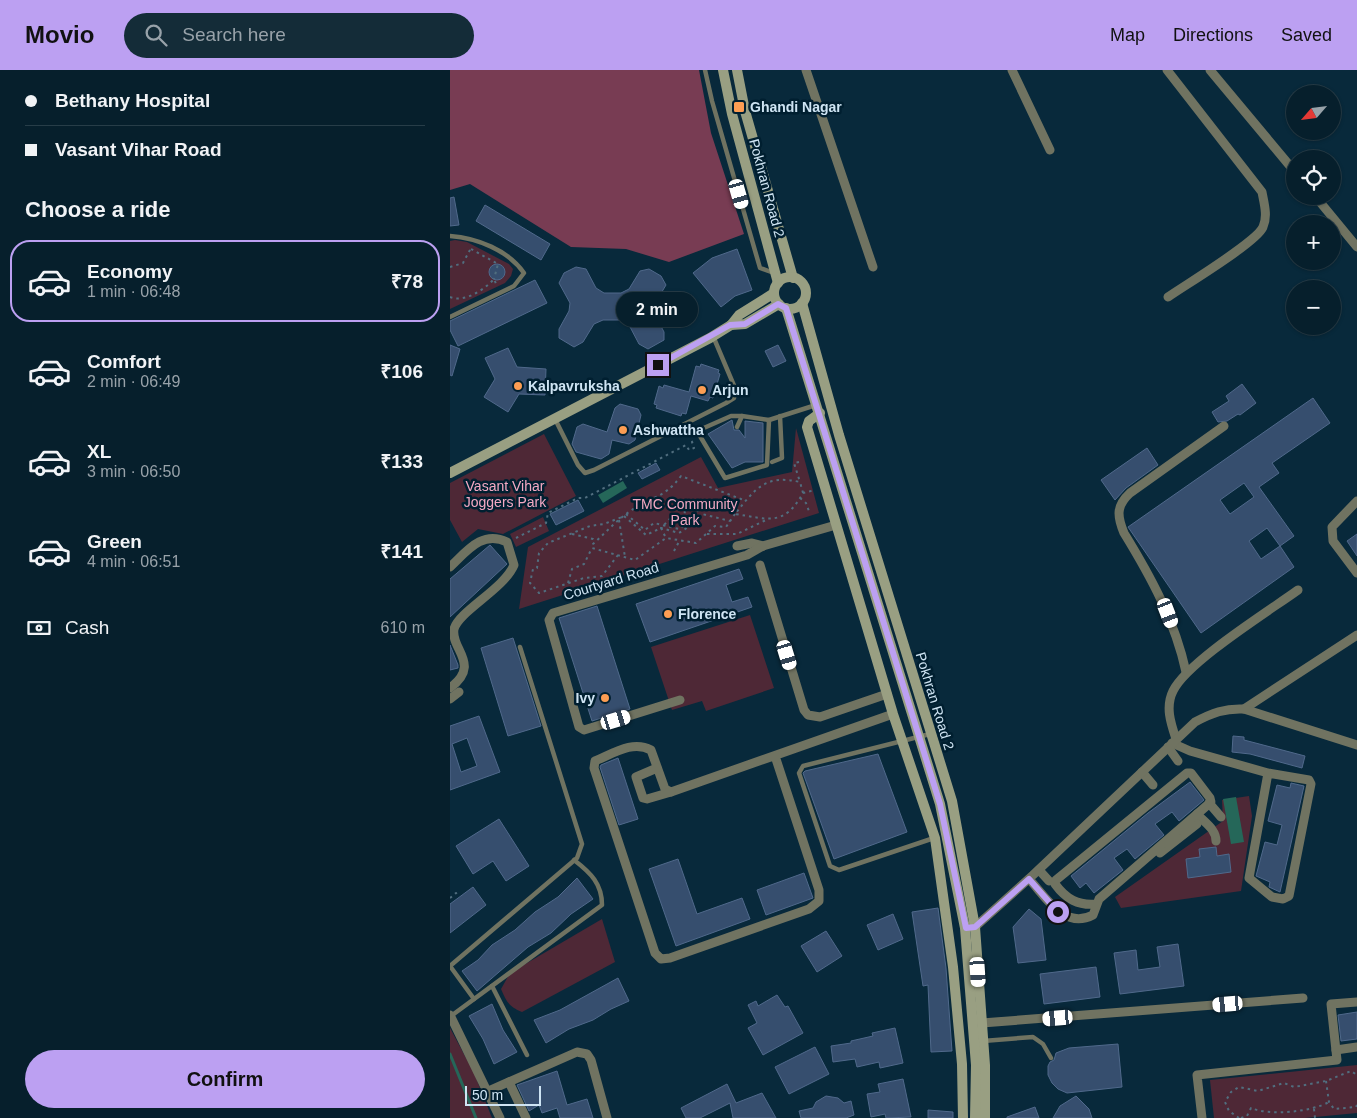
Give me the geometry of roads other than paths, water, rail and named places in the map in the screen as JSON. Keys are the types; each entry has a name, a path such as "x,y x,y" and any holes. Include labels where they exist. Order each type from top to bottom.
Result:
{"main road":[{"name":"Pokhran Road 2","path":"723,70 732,114 776,283"},
{"name":"Pokhran Road 2","path":"737,70 745,111 793,278"},
{"path":"450,473 713,336 730,325 776,283 785,278 793,278 802,283 805,288 806,294 802,303 795,308 782,306 745,324 730,325"},
{"path":"776,283 782,306"},
{"name":"Pokhran Road 2","path":"802,303 839,435 952,801 982,1024 985,1118"},
{"name":"Pokhran Road 2","path":"782,306 819,409 940,804 970,927 976,1065 975,1118"},
{"path":"819,409 809,421 807,427 893,714 935,838 953,966 962,1064 963,1118"}],"street":[{"path":"806,70 873,267"},
{"path":"1012,70 1050,150"},
{"path":"1167,70 1262,192 1265,211 1263,228 1248,242 1168,297"},
{"path":"1210,70 1286,161"},
{"path":"1322,205 1357,247"},
{"path":"1186,672 1180,642 1168,613 1124,533 1118,519 1118,509 1122,500 1130,493 1224,426"},
{"path":"1357,502 1332,527 1333,541 1357,573"},
{"name":"Courtyard Road","path":"680,700 584,730 579,727 549,620 553,613 747,555 763,546 836,525"},
{"path":"450,567 473,545 485,538 507,542 513,556 514,565 511,571 454,629 454,636 462,655 463,669 457,682 450,688"},
{"path":"737,546 752,543 763,546"},
{"path":"760,565 804,710 808,715 820,717 887,694"},
{"path":"1178,761 1172,743 1168,716 1172,692 1186,672 1298,590"},
{"path":"1244,709 1357,635"},
{"path":"450,699 459,692"},
{"path":"970,927 1034,875 1172,743 1195,722 1210,713 1228,708 1244,709 1357,746"},
{"path":"657,768 636,777 643,798 647,800 893,714"},
{"path":"1172,743 1187,750 1268,773 1309,780 1311,784 1289,896 1283,899 1272,897 1249,878 1268,773"},
{"path":"671,792 665,789 651,750 638,745 595,761 593,765 655,953 661,958 670,958 809,909 819,901 820,890 775,756"},
{"path":"1142,772 1153,785"},
{"path":"1034,875 1066,912 1094,915 1099,899 1209,803 1210,798 1192,773 1187,773 1056,880 1055,884 1068,899 1086,905 1097,904"},
{"path":"1209,803 1221,817"},
{"path":"1196,814 1210,826 1216,835 1216,841"},
{"path":"1145,858 1152,860 1196,824"},
{"path":"1034,875 1049,881"},
{"path":"982,1024 1303,998"},
{"path":"1202,1118 1197,1075 1337,1060 1331,1004 1357,1002"},
{"path":"450,1016 500,1118"},
{"path":"1336,1050 1357,1047"},
{"path":"486,1092 577,1052 582,1052 592,1060 607,1118"},
{"path":"509,1082 526,1118"}],"lane":[{"path":"706,70 712,101 760,268 776,283"},
{"path":"450,236 474,240 515,260 524,273 514,286 450,317"},
{"path":"555,419 578,465 585,473 726,403 734,398 735,388 713,336"},
{"path":"769,420 767,465 725,478 697,431 731,416 769,420 780,416 819,409"},
{"path":"737,427 742,416"},
{"path":"772,462 782,458 780,416"},
{"path":"474,999 450,966 574,860 580,852 582,844 520,648"},
{"path":"930,734 886,743 803,766 800,773 830,866 839,870 935,838"},
{"path":"450,1016 602,905 602,891 588,870 574,860"},
{"path":"492,986 527,1055"},
{"path":"983,1041 1034,1037 1043,1044 1051,1058"}],"waterway":[{"path":"450,1054 476,1118"}],"place":[{"name":"Ghandi Nagar","path":"739,107"},
{"name":"Kalpavruksha","path":"518,386"},
{"name":"Arjun","path":"702,390"},
{"name":"Ashwattha","path":"623,430"},
{"name":"Florence","path":"668,614"},
{"name":"Ivy","path":"605,698"}],"park label":[{"name":"Vasant Vihar Joggers Park","path":"505,494"},
{"name":"TMC Community Park","path":"685,512"}]}
